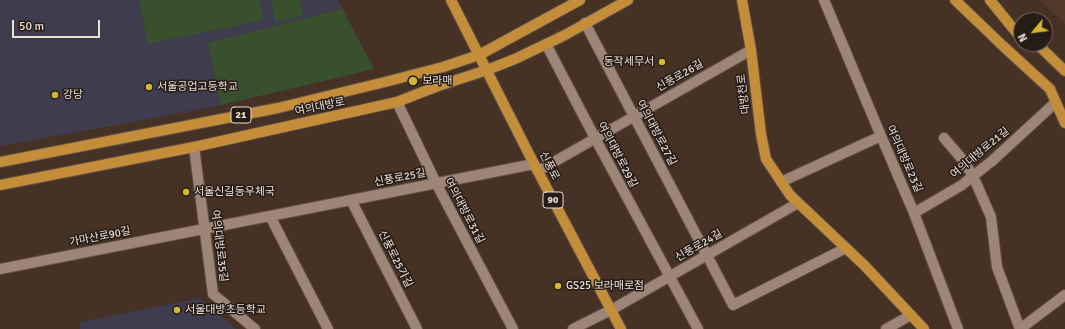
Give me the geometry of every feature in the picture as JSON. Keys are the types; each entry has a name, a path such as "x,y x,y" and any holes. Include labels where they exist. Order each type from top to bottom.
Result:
{"main road":[{"name":"90","path":"451,0 479,55"},
{"name":"여의대방로","path":"0,162 278,108 444,67 479,55 580,0"},
{"name":"여의대방로","path":"0,186 194,147 397,102 438,86 515,60 628,0"},
{"name":"대방천로","path":"742,0 751,50 761,134 766,159 790,195 865,266 924,329"},
{"path":"955,0 1050,89 1065,123"},
{"path":"990,0 1013,28"},
{"path":"1045,52 1065,71"},
{"name":"신풍로","path":"479,55 621,329"}],"street":[{"name":"여의대방로23길","path":"824,0 880,136 914,213 958,329"},
{"name":"여의대방로27길","path":"585,23 707,255"},
{"name":"여의대방로29길","path":"546,44 698,329"},
{"name":"신풍로26길","path":"536,167 595,138 751,50"},
{"name":"여의대방로31길","path":"397,102 436,183 513,329"},
{"name":"여의대방로21길","path":"914,213 962,185 974,176 1055,103"},
{"path":"781,182 880,136"},
{"path":"944,138 974,176 991,217 997,267 1020,329 1065,296"},
{"name":"여의대방로35길","path":"194,147 213,294 255,329"},
{"name":"신풍로25길","path":"205,229 436,183 536,167"},
{"name":"신풍로25가길","path":"352,200 417,329"},
{"name":"신풍로24길","path":"573,329 611,310 798,203"},
{"path":"270,216 328,329"},
{"name":"가마산로90길","path":"0,269 205,229"},
{"path":"707,255 733,305 846,248"},
{"path":"886,329 911,315"}],"shaded area":[{"name":"서울공업고등학교","path":"0,0 338,0 374,69 221,105 0,146"},
{"path":"1040,0 1065,0 1065,24 1053,12"},
{"name":"서울대방초등학교","path":"200,298 236,329 80,329 80,322"}],"green space":[{"path":"139,0 259,0 263,20 148,44"},
{"path":"271,0 300,0 303,16 275,22"},
{"path":"342,9 374,69 221,105 208,43"}],"place":[{"name":"동작세무서","path":"662,62"},
{"name":"보라매","path":"413,81"},
{"name":"서울공업고등학교","path":"149,87"},
{"name":"강당","path":"55,95"},
{"name":"서울신길동우체국","path":"186,192"},
{"name":"GS25 보라매로점","path":"558,286"},
{"name":"서울대방초등학교","path":"177,310"}]}
